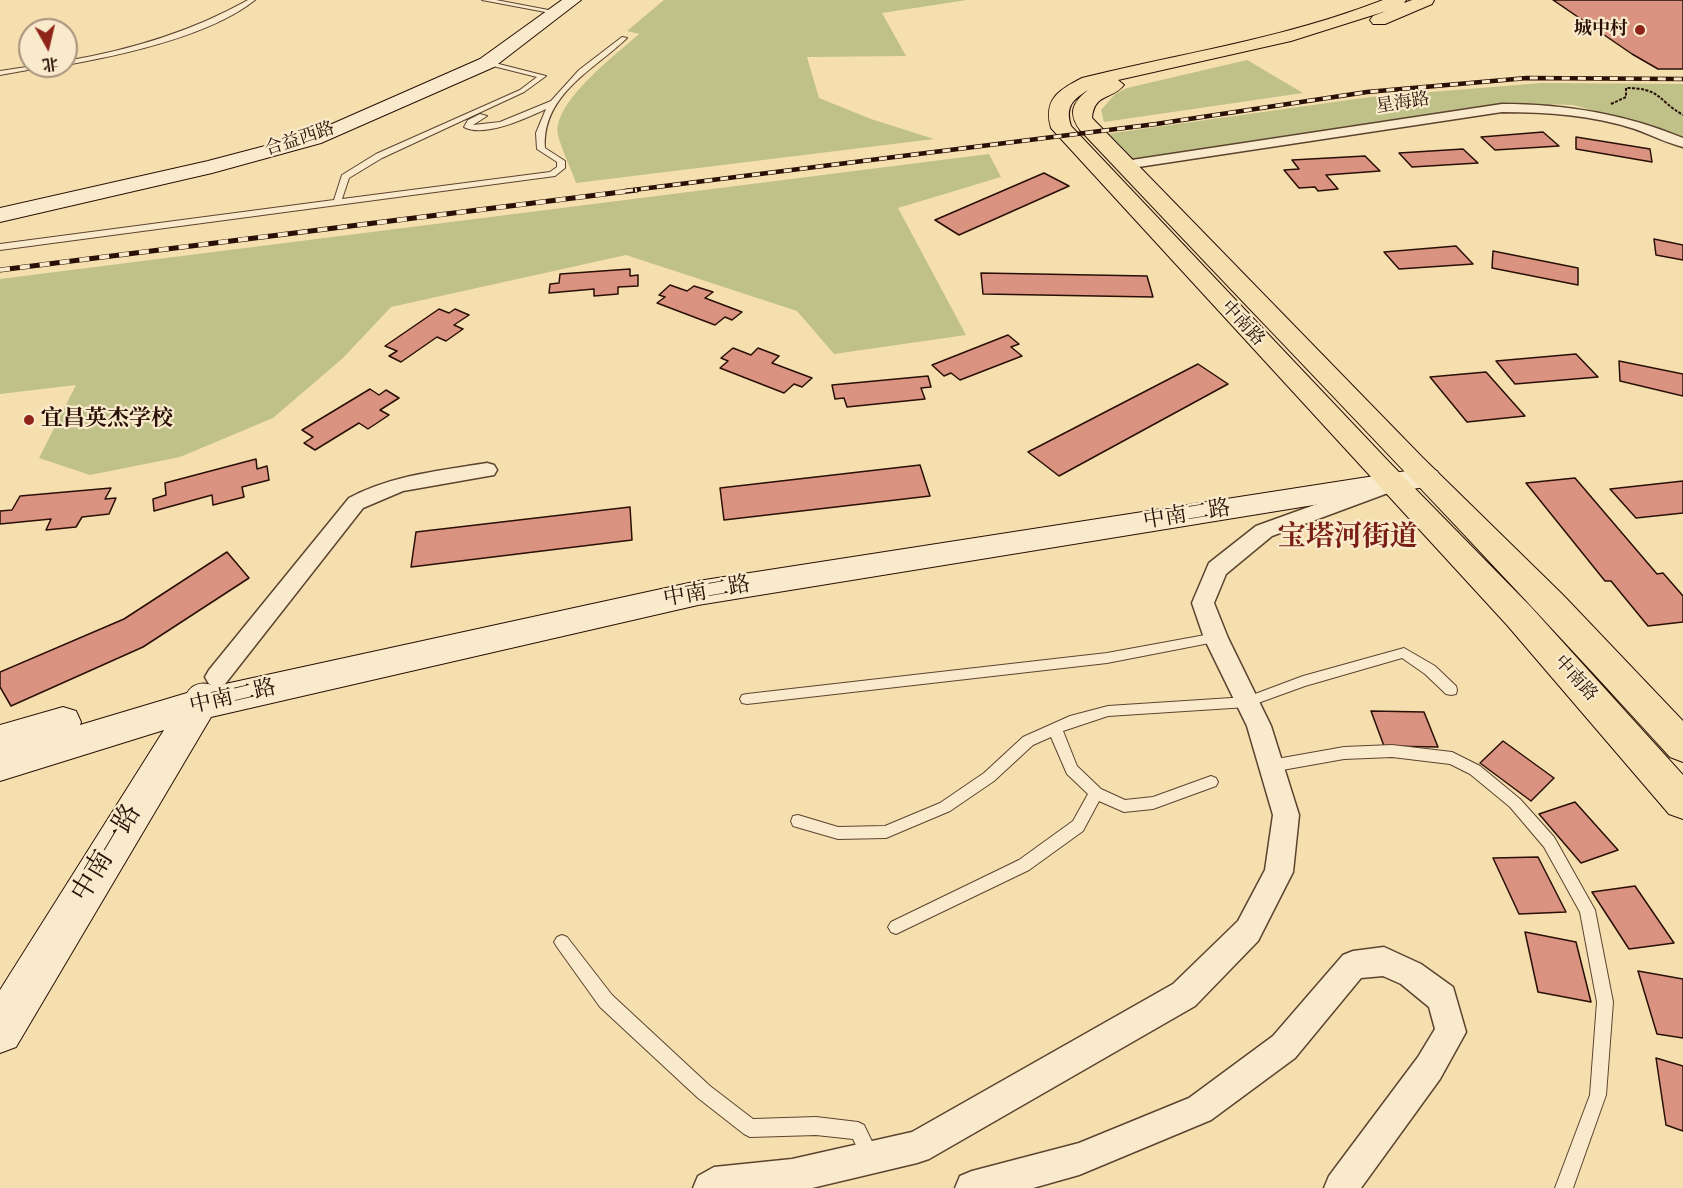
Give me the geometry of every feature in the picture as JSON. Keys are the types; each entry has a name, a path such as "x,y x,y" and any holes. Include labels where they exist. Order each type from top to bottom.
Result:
{"main road":[{"name":"合益西路","path":"0,215 212,166 314,139 487,63 573,0"},
{"name":"中南路","path":"1398,0 1361,16 1301,33 1089,82 1071,92 1060,102 1056,115 1061,128 1079,150 1403,474 1552,605 1683,746"},
{"name":"中南路","path":"1425,0 1377,21 1313,39 1144,77 1101,90 1085,104 1082,118 1403,474 1519,616 1683,802"},
{"name":"中南二路","path":"0,741 208,691 698,593 1403,474"},
{"name":"中南二路","path":"0,765 208,691"},
{"name":"中南一路","path":"0,1031 208,691"}],"street":[{"name":"星海路","path":"1125,165 1502,108 1543,107 1590,113 1683,143"},
{"path":"208,691 356,503 374,492 396,486 487,470"},
{"path":"710,1188 714,1184 792,1176 917,1147 1184,995 1248,931 1279,872 1286,815 1259,726 1216,638 1203,603 1218,569 1264,531 1403,474"},
{"path":"972,1188 1079,1159 1200,1109 1284,1047 1353,965 1384,961 1411,974 1442,998 1451,1032 1429,1068 1341,1188"}],"lane":[{"path":"78,61 155,42 228,15 252,0"},
{"path":"485,0 556,12"},
{"path":"0,247 552,174 561,168 561,161 541,149 538,138 543,118 554,103 595,60 624,38"},
{"path":"337,203 345,177 379,156 522,92 543,76 487,63"},
{"path":"0,73 18,70"},
{"path":"489,107 492,110 471,122 468,127 498,125 554,103"},
{"path":"747,699 1107,658 1216,638"},
{"path":"798,821 838,833 886,832 945,807 989,777 1028,741 1108,711 1246,702 1303,681 1404,653 1430,670 1451,690"},
{"path":"1055,729 1072,770 1096,794 1124,806 1153,803 1211,782"},
{"path":"1271,766 1344,753 1392,751 1452,758 1475,770 1515,802 1549,842 1587,910 1605,1002 1598,1095 1564,1188"},
{"path":"896,927 1024,865 1078,826 1096,794"},
{"path":"562,942 606,1001 704,1092 750,1128 816,1126 858,1131 871,1158"}],"path":[{"path":"1590,113 1626,97 1626,88 1644,88 1657,93 1661,100 1683,115"}],"green space":[{"path":"664,0 967,0 882,13 906,56 807,57 819,98 871,119 934,139 576,183 558,135 559,122 565,108 602,66 639,34 627,31"},
{"path":"1247,60 1303,93 1104,122 1101,110 1115,94 1127,88"},
{"path":"1541,83 1683,84 1683,138 1573,105 1514,103 1133,162 1106,134 1370,97"},
{"path":"989,154 1001,177 898,208 966,335 834,354 797,311 626,255 391,307 343,358 273,418 180,457 90,475 39,458 76,385 0,394 0,279"}],"building":[{"name":"城中村","path":"1553,0 1683,0 1683,69 1658,69"},
{"path":"1543,132 1559,146 1495,150 1481,137"},
{"path":"1576,137 1650,149 1652,162 1576,149"},
{"path":"1463,149 1478,163 1412,167 1399,153"},
{"path":"1365,156 1380,171 1326,175 1338,189 1318,191 1315,187 1299,188 1284,170 1299,169 1292,160"},
{"path":"1044,173 1069,186 959,235 935,220"},
{"path":"1654,239 1683,245 1683,260 1656,255"},
{"path":"1456,246 1473,264 1399,269 1384,252"},
{"path":"1493,251 1578,268 1578,285 1492,268"},
{"path":"630,269 630,276 638,275 638,286 618,287 618,294 594,296 594,289 549,293 550,284 559,283 560,274"},
{"path":"981,273 1147,276 1153,297 983,294"},
{"path":"670,285 687,291 694,286 713,292 705,298 742,312 732,320 725,317 715,325 657,303 665,297 659,295"},
{"path":"439,309 449,313 455,309 469,315 454,325 463,329 446,341 437,337 401,362 389,356 397,351 385,346"},
{"path":"1008,335 1019,344 1011,347 1022,356 960,380 951,373 944,376 932,365"},
{"path":"733,348 751,355 758,348 779,356 772,363 812,378 802,387 794,384 784,393 720,368 728,361 721,358"},
{"path":"1576,354 1598,377 1515,384 1496,361"},
{"path":"1619,361 1683,374 1683,396 1620,381"},
{"path":"1198,364 1228,384 1059,476 1028,452"},
{"path":"1486,372 1525,416 1467,422 1430,377"},
{"path":"928,376 931,387 921,388 925,399 847,407 844,398 835,399 832,385"},
{"path":"370,389 379,395 386,390 399,398 380,410 389,415 368,429 359,423 315,450 304,443 313,437 302,430"},
{"path":"256,459 257,469 267,466 269,480 242,487 244,497 213,505 212,495 154,511 153,499 166,495 165,483"},
{"path":"920,465 930,496 724,520 720,488"},
{"path":"1575,478 1657,574 1663,573 1683,596 1683,622 1648,626 1611,581 1605,581 1526,483"},
{"path":"1683,481 1683,513 1636,518 1610,489"},
{"path":"111,488 105,499 116,498 109,514 82,517 76,527 46,530 51,519 0,524 0,511 12,510 20,496"},
{"path":"630,507 632,540 411,567 416,532"},
{"path":"227,552 249,578 143,647 11,706 0,687 0,672 124,619"},
{"path":"1371,711 1424,712 1438,747 1384,746"},
{"path":"1503,741 1554,778 1531,801 1480,763"},
{"path":"1575,802 1618,850 1581,863 1539,814"},
{"path":"1538,857 1566,912 1519,914 1493,858"},
{"path":"1635,886 1674,943 1629,949 1592,892"},
{"path":"1525,932 1576,942 1591,1002 1538,992"},
{"path":"1638,971 1683,979 1683,1038 1657,1034"},
{"path":"1656,1058 1683,1066 1683,1131 1666,1125"}],"railway":[{"path":"625,191 1156,124 1367,92 1527,78 1683,79"},
{"path":"0,270 637,190"}],"place":[{"name":"城中村","path":"1640,30"},
{"name":"宜昌英杰学校","path":"29,420"}],"district":[{"name":"宝塔河街道","path":"1348,539"}]}
